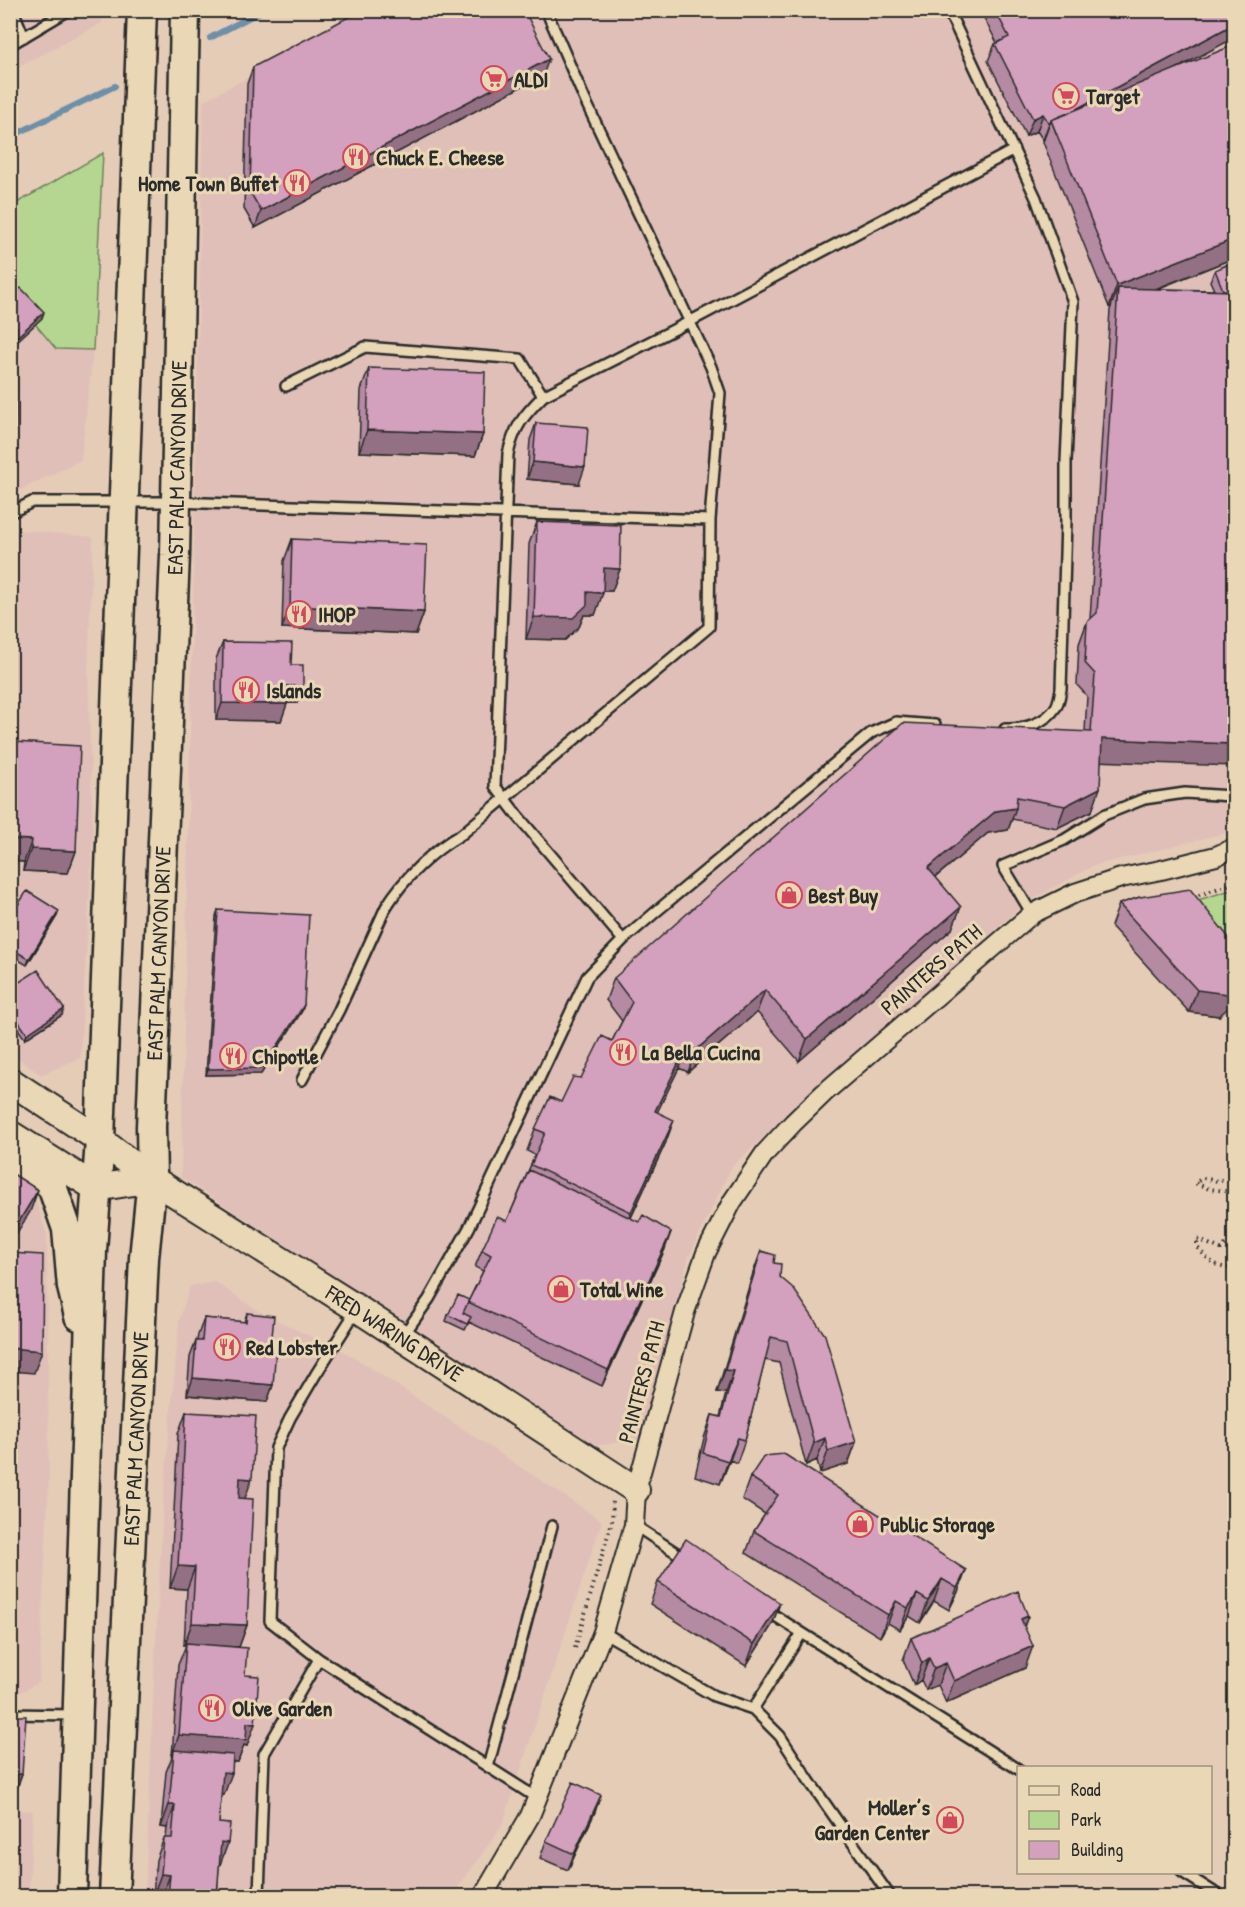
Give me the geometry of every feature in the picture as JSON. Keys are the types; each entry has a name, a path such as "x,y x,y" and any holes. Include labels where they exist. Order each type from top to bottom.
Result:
{"main road":[{"name":"EAST PALM CANYON DRIVE","path":"72,1896 92,1250 100,1140 142,10"},
{"name":"EAST PALM CANYON DRIVE","path":"114,1896 144,1258 152,1179 151,1127 175,555 185,10"},
{"path":"10,1153 52,1186 67,1229 72,1287 89,1353"}],"street":[{"name":"PAINTERS PATH","path":"483,1896 530,1816 603,1632 634,1525 636,1490 685,1312 705,1253 732,1202 765,1154 793,1123 888,1037 1032,914 1075,893 1121,878 1216,856 1234,848"},
{"name":"FRED WARING DRIVE","path":"10,1082 100,1140 152,1179 358,1309 636,1490"},
{"path":"10,1134 96,1188 152,1179"}],"lane":[{"path":"13,10 24,37"},
{"path":"10,45 69,10"},
{"path":"302,1080 339,1010 393,895 442,845 462,834 709,627 710,520 720,393 711,367 585,99 546,10"},
{"path":"948,10 1036,198 1073,302 1066,462 1061,689 1056,707 1044,719 1029,726 1012,729 1000,728"},
{"path":"623,940 495,786 508,454 513,435 525,414 543,396 689,322 1014,150"},
{"path":"286,387 365,347 520,358 543,396"},
{"path":"10,513 32,502 175,501 710,520"},
{"path":"402,1338 429,1299 469,1228 587,977 623,940 871,733 896,722 942,725"},
{"path":"1032,914 1003,866 1064,840 1104,815 1144,798 1185,793 1231,796 1234,794"},
{"path":"358,1309 290,1418 276,1448 270,1621 319,1659 537,1798"},
{"path":"634,1525 696,1565"},
{"path":"488,1767 552,1526"},
{"path":"754,1602 1017,1768"},
{"path":"603,1632 714,1696 753,1710 780,1736 890,1896"},
{"path":"753,1710 802,1633"},
{"path":"259,1896 264,1754 319,1659"},
{"path":"10,1713 79,1715"},
{"path":"1185,1874 1220,1896"}],"path":[{"path":"1188,898 1234,883"},
{"path":"1234,1177 1217,1181 1203,1178 1195,1183 1209,1189 1234,1192"},
{"path":"1234,1236 1221,1249 1197,1239 1197,1247 1209,1261 1224,1269 1234,1268"},
{"path":"1234,1323 1227,1341 1234,1368"}],"shaded area":[{"path":"11,11 102,11 102,23 11,71"},
{"path":"376,11 1234,11 1234,831 1093,866 1024,904 732,1166 688,1259 646,1439 594,1446 181,1177 203,101"},
{"path":"10,295 56,349 93,350 81,460 11,495"},
{"path":"20,530 93,537 88,672 93,837 80,1058 41,1075 11,1054 11,536"},
{"path":"10,1181 35,1197 47,1235 49,1480 39,1682 22,1692 10,1692"},
{"path":"215,1282 263,1314 351,1355 602,1521 502,1826 452,1896 145,1896 163,1503 179,1321 190,1286"},
{"path":"10,1810 33,1811 29,1896 11,1896"}],"green space":[{"path":"103,153 93,350 56,349 11,295 10,207"},
{"path":"1234,889 1234,958 1195,901"}],"building":[{"path":"362,10 524,10 549,59 261,211 250,192 253,67"},
{"name":"Target","path":"995,10 1234,10 1234,24 1049,123 1043,114 1033,119 995,44 1009,37"},
{"path":"1234,45 1234,239 1117,285 1051,120"},
{"path":"1234,262 1234,288 1223,290 1215,270"},
{"path":"21,288 44,312 17,337 17,327 10,320 10,297"},
{"path":"1118,288 1234,291 1234,744 1102,739 1100,788 1065,806 1017,797 1016,808 996,811 928,868 961,907 807,1039 765,990 696,1050 687,1046 655,1111 674,1120 631,1212 531,1165 545,1133 535,1129 550,1097 561,1102 573,1077 581,1078 602,1036 612,1041 632,1002 614,978 903,723 1091,732 1095,674 1085,663 1087,622 1097,613"},
{"path":"10,320 17,327 16,444 10,444"},
{"path":"369,368 485,372 483,434 367,430"},
{"path":"536,423 588,427 585,467 533,462"},
{"path":"537,522 621,525 620,569 604,568 603,593 587,592 587,605 573,618 534,617"},
{"path":"292,539 427,545 424,612 290,606"},
{"path":"223,642 292,643 291,665 303,665 303,686 287,686 287,704 222,703"},
{"path":"14,742 80,746 76,851 31,849 32,840 10,839"},
{"path":"1190,889 1234,944 1234,988 1227,994 1197,990 1119,904 1140,897"},
{"path":"27,891 59,911 29,959 10,948 10,917"},
{"path":"218,910 309,915 304,1005 263,1068 208,1069"},
{"path":"38,970 64,1009 27,1034 10,1009 10,988"},
{"name":"Total Wine","path":"529,1170 639,1222 643,1215 671,1232 608,1370 468,1302 491,1255 482,1250 497,1217 507,1221"},
{"path":"10,1172 38,1190 12,1233 10,1232"},
{"path":"761,1251 775,1255 774,1263 781,1264 780,1277 793,1288 825,1335 856,1442 828,1451 825,1438 814,1443 787,1341 771,1337 745,1440 738,1438 728,1461 703,1453 712,1415 721,1417 734,1371 725,1370"},
{"path":"10,1253 43,1255 42,1351 10,1348"},
{"path":"458,1295 469,1300 463,1313 471,1317 467,1324 448,1315"},
{"path":"247,1313 274,1316 271,1347 276,1348 273,1385 193,1378 196,1341 202,1341 204,1318 246,1322"},
{"path":"186,1412 256,1416 252,1479 240,1478 239,1498 253,1499 247,1625 192,1623 195,1567 178,1566"},
{"path":"784,1454 966,1570 957,1588 942,1579 928,1601 917,1594 908,1608 896,1601 888,1615 754,1531 778,1495 750,1477 764,1456"},
{"path":"686,1539 780,1603 754,1644 658,1582"},
{"path":"1018,1591 1028,1616 1021,1619 1033,1646 954,1681 946,1663 934,1668 929,1658 922,1663 911,1638"},
{"path":"186,1643 247,1648 245,1675 259,1676 255,1724 247,1723 246,1740 179,1735"},
{"path":"10,1716 26,1716 22,1774 10,1774"},
{"path":"174,1750 233,1755 232,1773 223,1772 219,1823 230,1824 228,1843 221,1842 217,1896 168,1896 170,1875 161,1874 164,1838 172,1838 175,1805 169,1805"},
{"path":"573,1782 601,1795 574,1854 546,1841"}],"waterway":[{"path":"210,38 263,10"},
{"path":"10,137 115,86"}],"place":[{"name":"ALDI","path":"494,79"},
{"name":"Target","path":"1066,96"},
{"name":"Chuck E. Cheese","path":"356,157"},
{"name":"Home Town Buffet","path":"297,183"},
{"name":"IHOP","path":"299,614"},
{"name":"Islands","path":"246,690"},
{"name":"Best Buy","path":"789,895"},
{"name":"La Bella Cucina","path":"623,1052"},
{"name":"Chipotle","path":"233,1056"},
{"name":"Total Wine","path":"561,1289"},
{"name":"Red Lobster","path":"227,1347"},
{"name":"Public Storage","path":"860,1524"},
{"name":"Olive Garden","path":"212,1708"},
{"name":"Moller’s Garden Center","path":"950,1820"}]}
